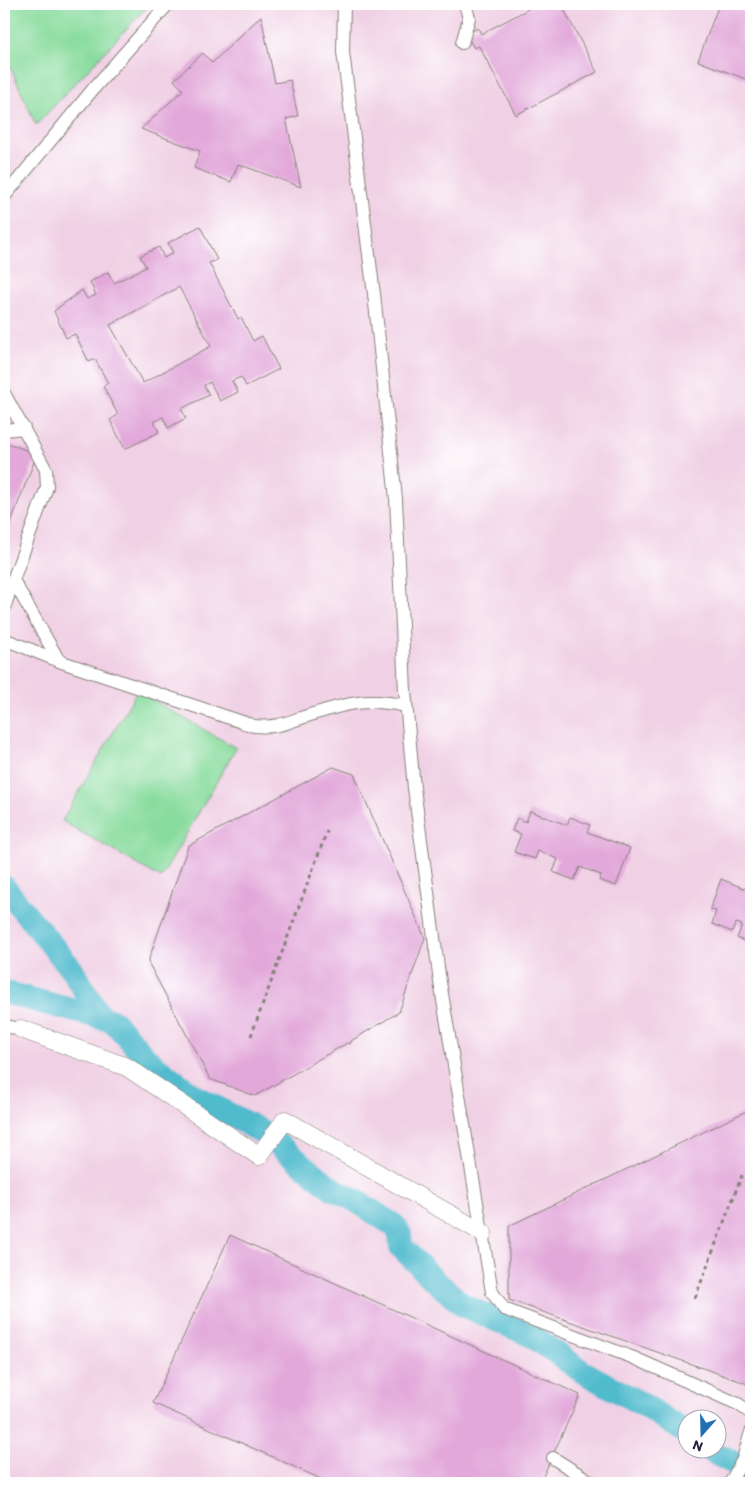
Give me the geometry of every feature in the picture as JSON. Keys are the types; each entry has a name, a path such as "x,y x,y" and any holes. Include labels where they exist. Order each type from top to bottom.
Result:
{"street":[{"path":"21,1029 127,1067 259,1156 285,1120 483,1233"}],"lane":[{"path":"4,197 94,88 168,4"},
{"path":"344,4 343,52 374,294 396,499 406,706 414,788 439,973 492,1292 504,1309 634,1358 738,1404 751,1413"},
{"path":"462,44 469,18 465,4"},
{"path":"4,393 46,470 47,487 4,609"},
{"path":"4,430 24,428"},
{"path":"13,580 59,661"},
{"path":"4,639 59,661 254,726 274,728 323,710 355,702 381,700 406,706"},
{"path":"4,1026 21,1029"},
{"path":"733,1479 743,1460 751,1432"},
{"path":"553,1458 593,1483"}],"path":[{"path":"251,1036 327,831"},
{"path":"695,1298 742,1175"}],"shaded area":[{"path":"4,4 751,4 751,1483 4,1483"}],"green space":[{"path":"4,4 150,4 36,125 4,53"},
{"path":"137,691 236,748 161,878 62,821"}],"building":[{"path":"538,4 561,4 597,72 516,115 479,46 474,48 466,34 478,28 481,34"},
{"path":"719,4 751,4 751,81 698,61"},
{"path":"261,16 275,83 290,80 298,116 286,119 301,187 238,164 231,182 194,168 200,151 141,129 183,90 174,80 203,53 212,63"},
{"path":"200,226 217,260 209,263 238,319 241,317 253,341 262,336 279,369 246,386 241,377 232,381 238,392 220,401 210,382 204,385 209,395 181,409 186,418 168,428 163,417 154,422 159,432 125,449 110,420 118,415 103,386 108,383 95,359 89,362 75,334 66,338 54,311 82,290 87,299 96,295 90,282 108,272 114,283 146,267 140,256 159,247 164,258 173,253 168,243","holes":["179,287 211,346 143,383 110,325"]},
{"path":"4,442 37,454 4,540"},
{"path":"333,767 354,774 425,938 399,1012 351,1041 350,1044 347,1043 255,1096 210,1079 148,962 188,846"},
{"path":"530,811 567,825 570,817 590,825 587,832 630,848 616,886 599,880 601,875 580,867 574,880 553,872 558,859 538,851 535,859 514,852 521,834 512,831 517,818 526,822"},
{"path":"721,879 751,891 751,944 737,938 742,925 736,923 732,932 712,924 716,911 710,909"},
{"path":"751,1109 751,1385 509,1300 509,1226"},
{"path":"230,1235 580,1395 540,1483 504,1481 503,1483 330,1483 153,1403"}],"waterway":[{"path":"4,887 73,971 100,1017"},
{"path":"4,992 113,1021 150,1062 196,1097 261,1131 332,1188 395,1226 400,1234 401,1247 433,1279 463,1305 532,1336 583,1372 647,1407 678,1427"},
{"path":"728,1460 751,1472"}]}
